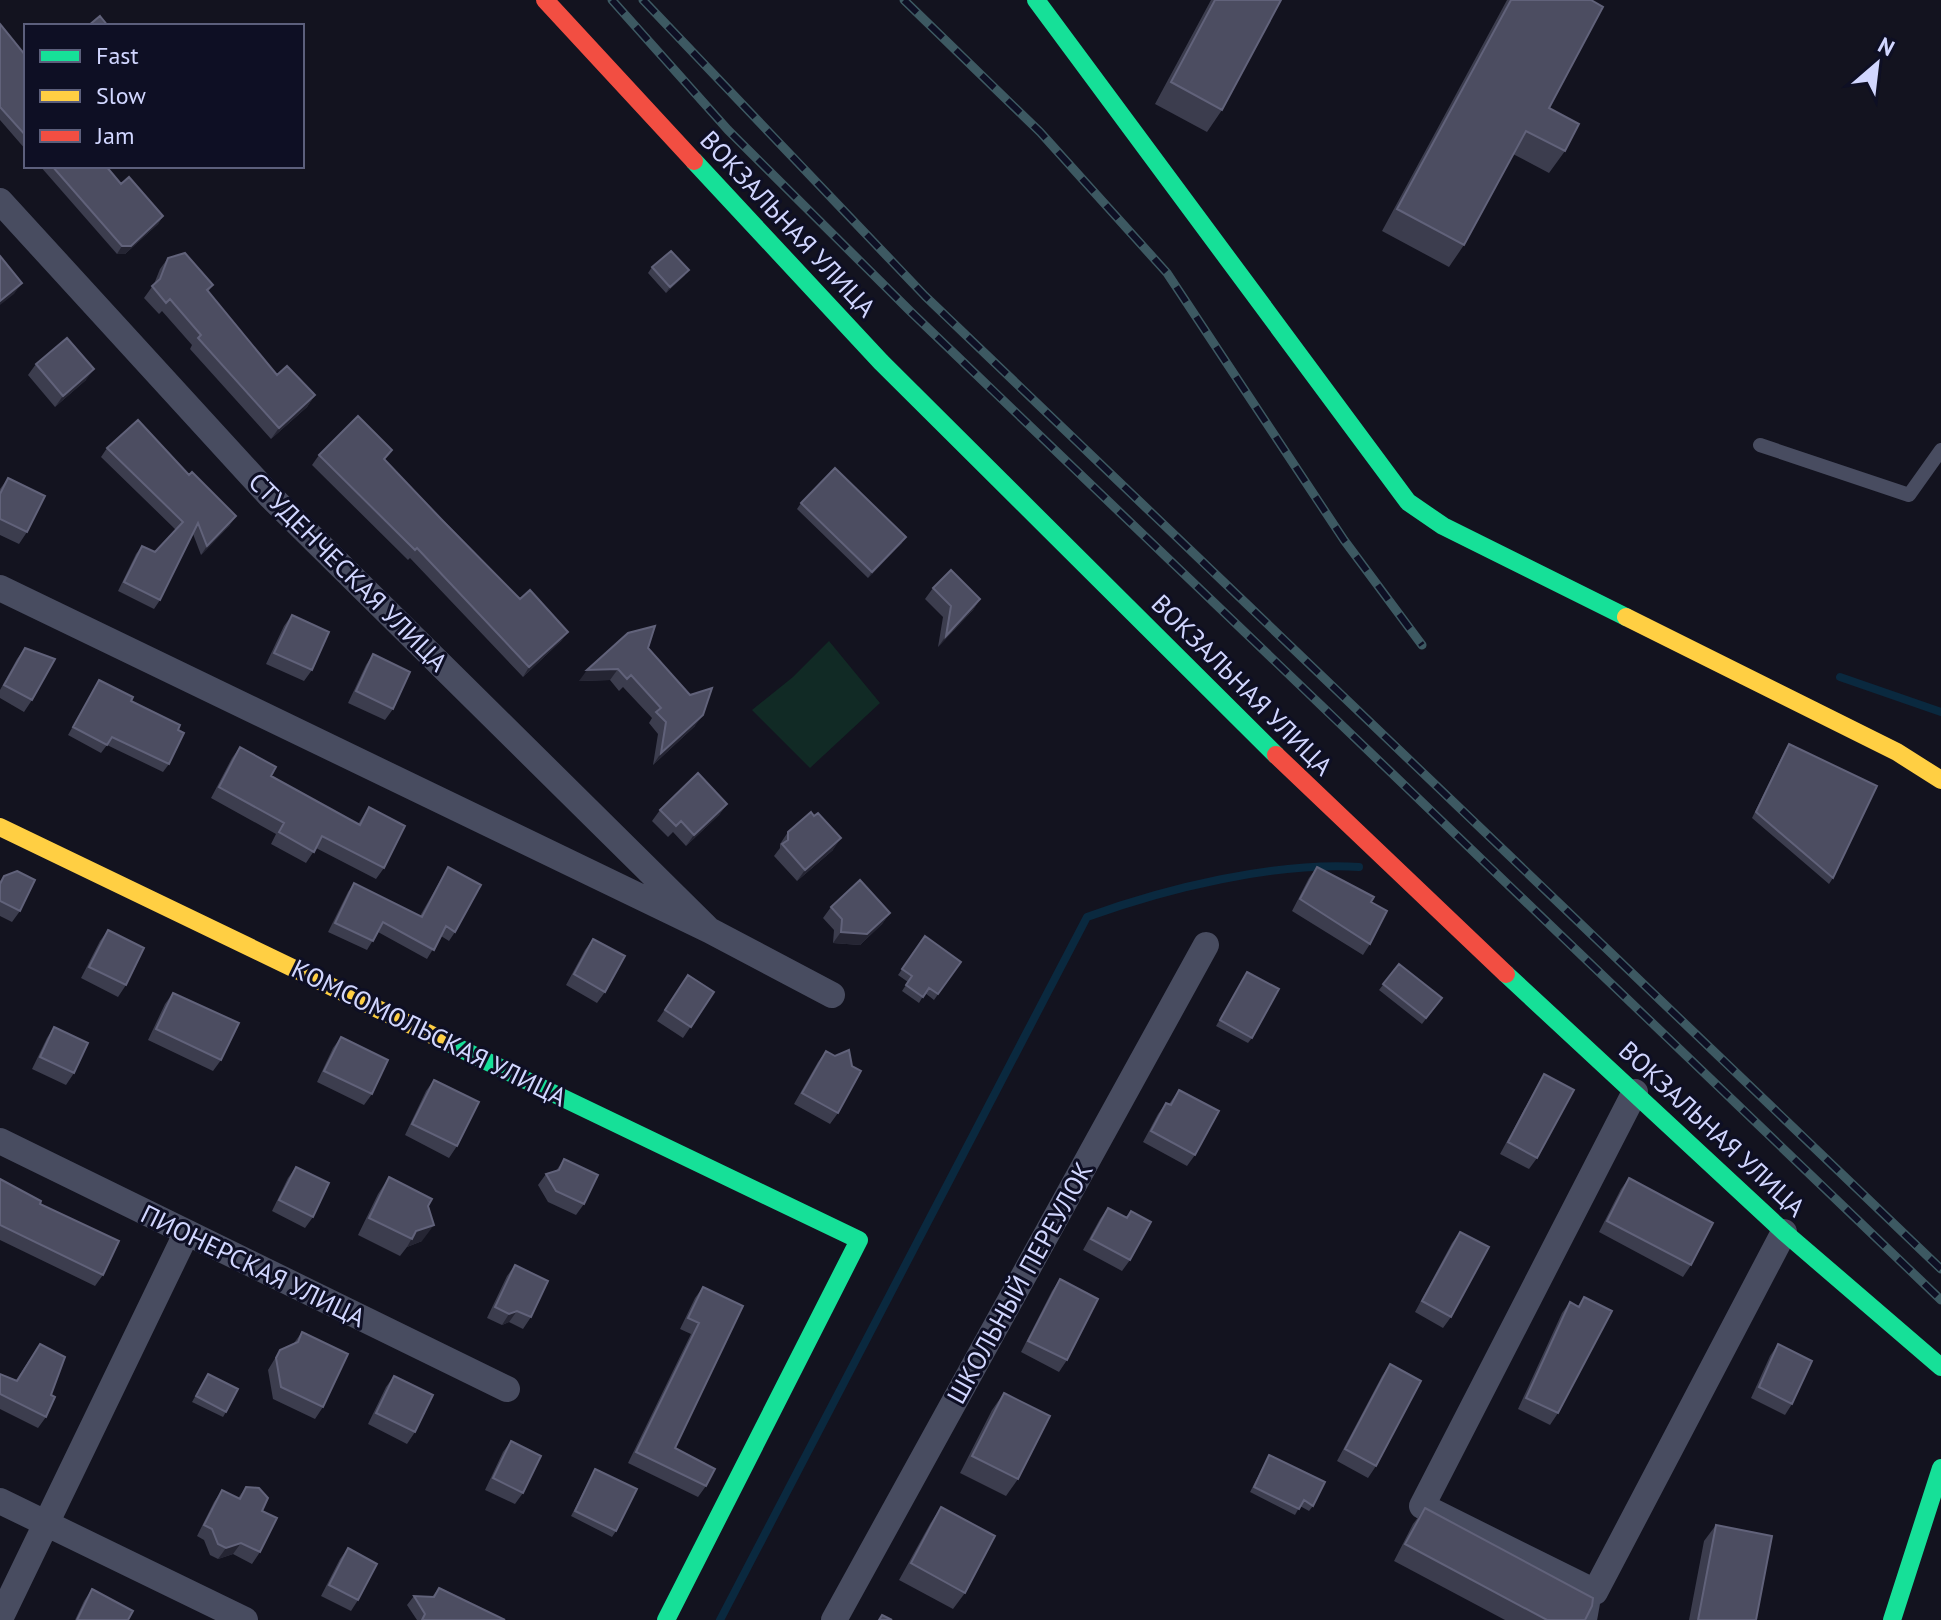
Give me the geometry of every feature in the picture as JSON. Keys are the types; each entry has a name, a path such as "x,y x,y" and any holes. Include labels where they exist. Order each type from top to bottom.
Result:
{"street":[{"name":"ВОКЗАЛЬНАЯ УЛИЦА","path":"545,0 881,362 1375,853 1784,1232 1941,1367"},
{"path":"1036,0 1408,502 1443,526 1897,752 1941,780"},
{"name":"СТУДЕНЧЕСКАЯ УЛИЦА","path":"0,201 270,496 709,930"},
{"path":"0,588 709,930 832,995"},
{"name":"КОМСОМОЛЬСКАЯ УЛИЦА","path":"0,827 859,1240 666,1620"},
{"name":"ШКОЛЬНЫЙ ПЕРЕУЛОК","path":"834,1620 1206,945"},
{"path":"1635,1092 1422,1506 1595,1592 1784,1232"},
{"name":"ПИОНЕРСКАЯ УЛИЦА","path":"0,1141 507,1389"},
{"path":"0,1619 186,1234"},
{"path":"1892,1620 1941,1468"},
{"path":"0,1501 245,1620"}],"lane":[{"path":"1760,445 1909,495 1941,450"},
{"path":"1590,1620 1595,1592"}],"green space":[{"path":"829,641 880,703 810,768 752,710 793,677"}],"building":[{"path":"1215,0 1281,0 1222,110 1171,82"},
{"path":"1511,0 1591,0 1603,7 1549,108 1579,124 1565,151 1526,131 1464,245 1397,209"},
{"path":"100,16 106,24 90,24"},
{"path":"0,24 24,54 24,134 0,107"},
{"path":"54,168 108,168 121,184 129,177 163,216 131,246 122,246"},
{"path":"671,251 689,270 670,287 652,267"},
{"path":"185,253 213,285 207,290 277,375 287,366 315,395 279,428 198,338 201,335 170,299 166,303 152,286 160,279 168,258"},
{"path":"0,256 22,283 0,301"},
{"path":"67,338 94,369 63,396 36,364"},
{"path":"358,416 392,450 384,459 443,521 520,599 530,590 568,632 529,667 417,548 415,550 319,455"},
{"path":"138,420 189,475 192,472 236,516 207,546 198,523 160,600 124,582 142,546 155,552 183,522 107,448"},
{"path":"835,468 906,537 872,572 801,503"},
{"path":"8,478 45,496 27,532 0,519 0,494"},
{"path":"951,570 980,599 946,636 951,606 933,588"},
{"path":"292,615 329,632 312,670 274,653"},
{"path":"655,626 648,648 690,695 712,688 703,715 661,753 666,722 656,712 661,708 631,675 627,679 618,669 587,670 628,633"},
{"path":"25,648 55,659 32,700 4,685"},
{"path":"373,654 410,672 393,709 356,691"},
{"path":"99,680 133,697 131,701 180,725 178,730 184,733 169,764 112,737 107,745 73,727"},
{"path":"1789,744 1877,786 1833,878 1756,812"},
{"path":"240,747 276,767 271,776 360,825 369,807 405,826 384,868 322,836 314,852 279,832 284,823 219,787"},
{"path":"698,773 727,804 694,835 681,821 676,826 660,810"},
{"path":"811,812 814,816 818,813 841,838 805,870 782,844 788,840 788,832"},
{"path":"448,867 481,885 455,932 446,926 434,950 383,922 373,941 335,923 354,883 422,917"},
{"path":"1317,867 1374,897 1371,902 1387,911 1370,944 1300,899"},
{"path":"17,871 35,880 20,911 0,901 0,884 4,876"},
{"path":"860,880 890,913 867,934 841,932 842,919 831,907"},
{"path":"108,930 144,948 126,985 89,967"},
{"path":"925,936 961,962 938,994 929,988 923,997 906,985 912,976 902,969"},
{"path":"593,939 625,956 605,992 574,974"},
{"path":"1399,964 1442,998 1426,1018 1383,984"},
{"path":"1247,972 1279,989 1252,1038 1220,1020"},
{"path":"688,975 714,992 691,1027 665,1010"},
{"path":"173,993 239,1023 221,1060 156,1029"},
{"path":"54,1027 88,1043 74,1073 40,1057"},
{"path":"341,1037 388,1060 372,1094 324,1071"},
{"path":"849,1050 852,1066 861,1071 838,1113 802,1093 826,1051 835,1056"},
{"path":"1544,1074 1574,1090 1537,1158 1508,1142"},
{"path":"434,1080 479,1102 457,1146 412,1124"},
{"path":"1179,1090 1219,1111 1195,1155 1151,1131 1166,1103 1171,1105"},
{"path":"564,1159 598,1175 584,1204 556,1191 546,1174 559,1170"},
{"path":"296,1167 329,1183 313,1217 279,1200"},
{"path":"389,1177 432,1199 428,1206 434,1225 416,1231 412,1239 369,1218"},
{"path":"1629,1178 1713,1223 1691,1265 1607,1221"},
{"path":"0,1179 41,1201 40,1204 119,1241 103,1275 0,1225"},
{"path":"1108,1208 1127,1218 1131,1211 1151,1222 1130,1260 1091,1239"},
{"path":"1460,1232 1489,1247 1451,1317 1422,1301"},
{"path":"515,1265 548,1281 531,1317 517,1311 509,1314 495,1307"},
{"path":"1060,1279 1098,1299 1067,1360 1028,1341"},
{"path":"703,1287 743,1306 675,1448 715,1469 706,1486 636,1452 699,1323 688,1318"},
{"path":"1584,1297 1612,1311 1558,1413 1526,1398 1570,1302 1579,1307"},
{"path":"302,1332 348,1354 323,1407 281,1387 276,1358 280,1350 298,1342"},
{"path":"40,1344 65,1357 51,1395 55,1397 46,1417 0,1394 0,1374 17,1381"},
{"path":"1778,1344 1812,1361 1792,1404 1759,1387"},
{"path":"1390,1364 1421,1381 1376,1466 1345,1449"},
{"path":"208,1374 238,1389 226,1412 196,1396"},
{"path":"394,1376 433,1395 415,1432 376,1413"},
{"path":"1004,1393 1050,1416 1018,1479 972,1456"},
{"path":"511,1441 541,1456 523,1493 493,1478"},
{"path":"1269,1455 1325,1482 1313,1506 1304,1500 1299,1509 1254,1487"},
{"path":"595,1469 637,1489 616,1531 575,1511"},
{"path":"246,1487 259,1488 268,1498 262,1511 277,1518 260,1552 241,1543 226,1548 218,1544 212,1529 204,1525 222,1490 240,1499"},
{"path":"941,1507 995,1536 965,1593 911,1563"},
{"path":"1425,1508 1593,1598 1585,1620 1547,1620 1405,1544"},
{"path":"1716,1525 1772,1536 1756,1620 1698,1620"},
{"path":"348,1548 377,1564 358,1600 329,1585"},
{"path":"439,1588 505,1620 422,1620 425,1614 414,1596 434,1597"},
{"path":"92,1589 133,1611 128,1620 77,1620"}],"waterway":[{"path":"1840,677 1941,712"},
{"path":"720,1620 1087,917 1151,896 1221,879 1292,869 1359,867"}],"railway":[{"path":"612,0 728,130 911,312 1941,1300"},
{"path":"643,0 925,296 1941,1269"},
{"path":"904,0 1040,132 1167,273 1344,540 1422,645"}],"traffic: fast":[{"path":"1036,0 1408,502 1443,526 1626,617"},
{"path":"694,161 881,362 1276,755"},
{"path":"1506,974 1784,1232 1941,1367"},
{"path":"440,1039 859,1240 666,1620"},
{"path":"1892,1620 1941,1468"}],"traffic: slow":[{"path":"1626,617 1897,752 1941,780"},
{"path":"0,827 440,1039"}],"traffic: jam":[{"path":"545,0 694,161"},
{"path":"1276,755 1506,974"}]}
